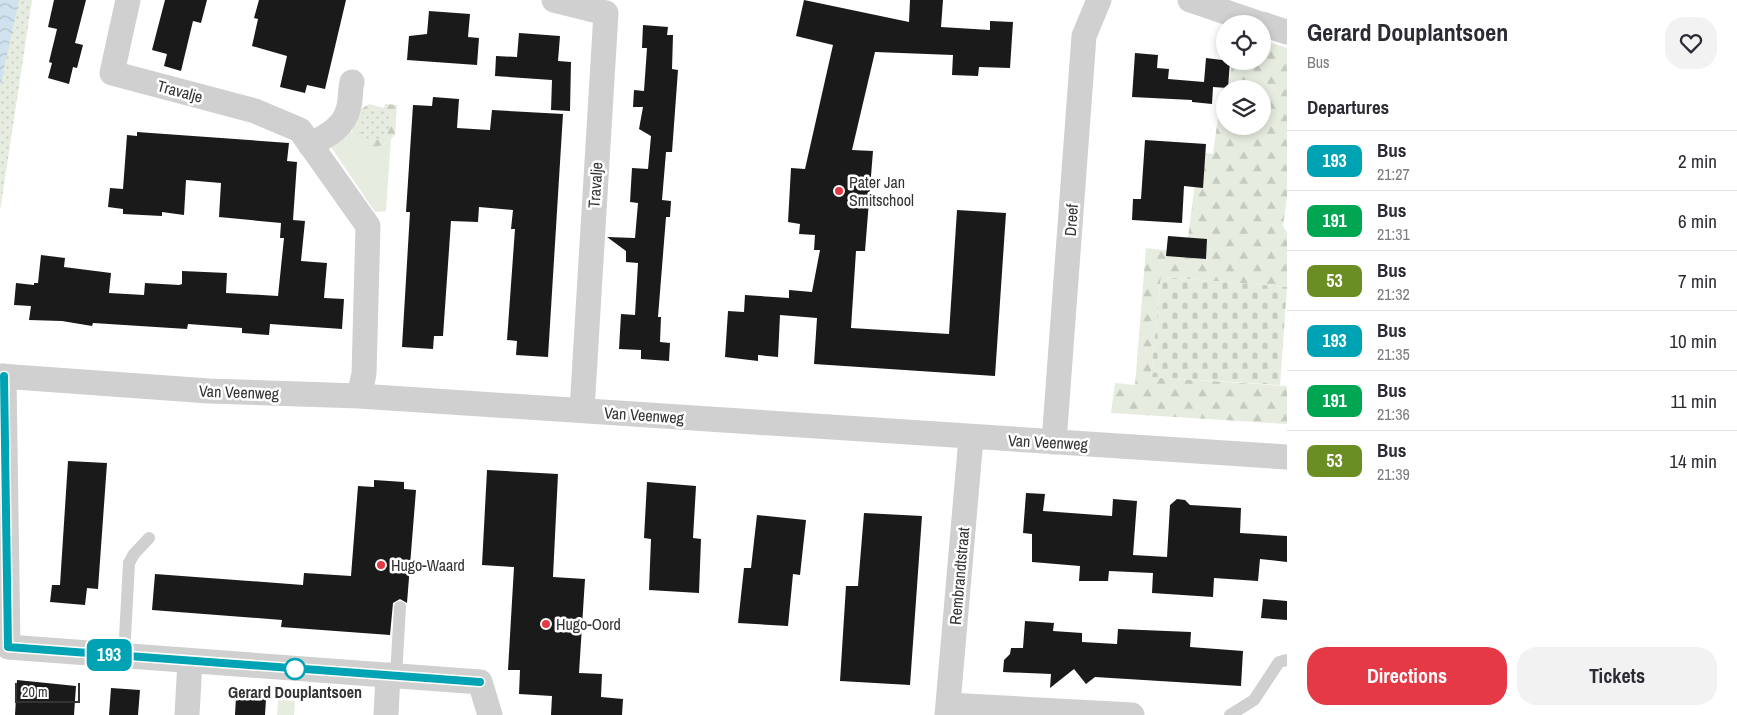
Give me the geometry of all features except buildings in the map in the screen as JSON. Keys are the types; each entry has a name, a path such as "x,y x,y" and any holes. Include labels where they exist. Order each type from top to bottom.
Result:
{"street":[{"name":"Travalje","path":"128,0 112,73 255,110 300,130 368,226 364,374 359,396"},
{"name":"Travalje","path":"554,0 606,12 582,410"},
{"name":"Dreef","path":"1054,442 1084,36 1098,0"},
{"path":"1190,0 1235,15"},
{"path":"1271,27 1287,32"},
{"path":"310,145 337,129 345,118 350,106 352,82"},
{"path":"2,376 8,647 480,682 490,715"},
{"name":"Van Veenweg","path":"2,376 209,391 359,396 582,410 971,438 1287,457"},
{"name":"Rembrandtstraat","path":"947,710 971,438"},
{"path":"187,715 190,661"},
{"path":"386,715 392,675"},
{"path":"947,710 1132,715"}],"lane":[{"path":"124,656 129,563 134,554 149,538"},
{"path":"392,675 400,608"},
{"path":"1230,715 1254,700 1279,662 1287,660"}],"green space":[{"path":"0,0 32,0 0,211"},
{"path":"1271,43 1287,48 1287,198 1283,226 1287,232 1287,287 1161,277 1151,377 1287,386 1287,424 1111,413 1115,383 1135,385 1146,248 1186,253 1199,152 1213,154 1216,132 1216,135 1271,135 1271,80 1229,80 1231,70 1271,70"},
{"path":"369,104 384,108 385,104 397,105 395,135 382,145 368,147 362,144 354,135 351,116","holes":["376,108 389,122 388,132 376,140 365,111"]},
{"path":"374,108 385,113 390,124 385,135 374,140 363,135 358,124 363,113"},
{"path":"350,125 351,132 383,145 391,138 386,211 375,212 329,144"},
{"path":"1161,277 1287,287 1280,385 1151,377"},
{"path":"278,700 295,701 294,715 277,715"}],"water":[{"path":"0,0 19,0 0,87"}],"bus line":[{"name":"193","path":"4,376 8,647 480,682"}],"place":[{"name":"Pater Jan Smitschool","path":"839,191"},
{"name":"Hugo-Waard","path":"381,565"},
{"name":"Hugo-Oord","path":"546,624"},
{"name":"Gerard Douplantsoen","path":"295,669"}]}
